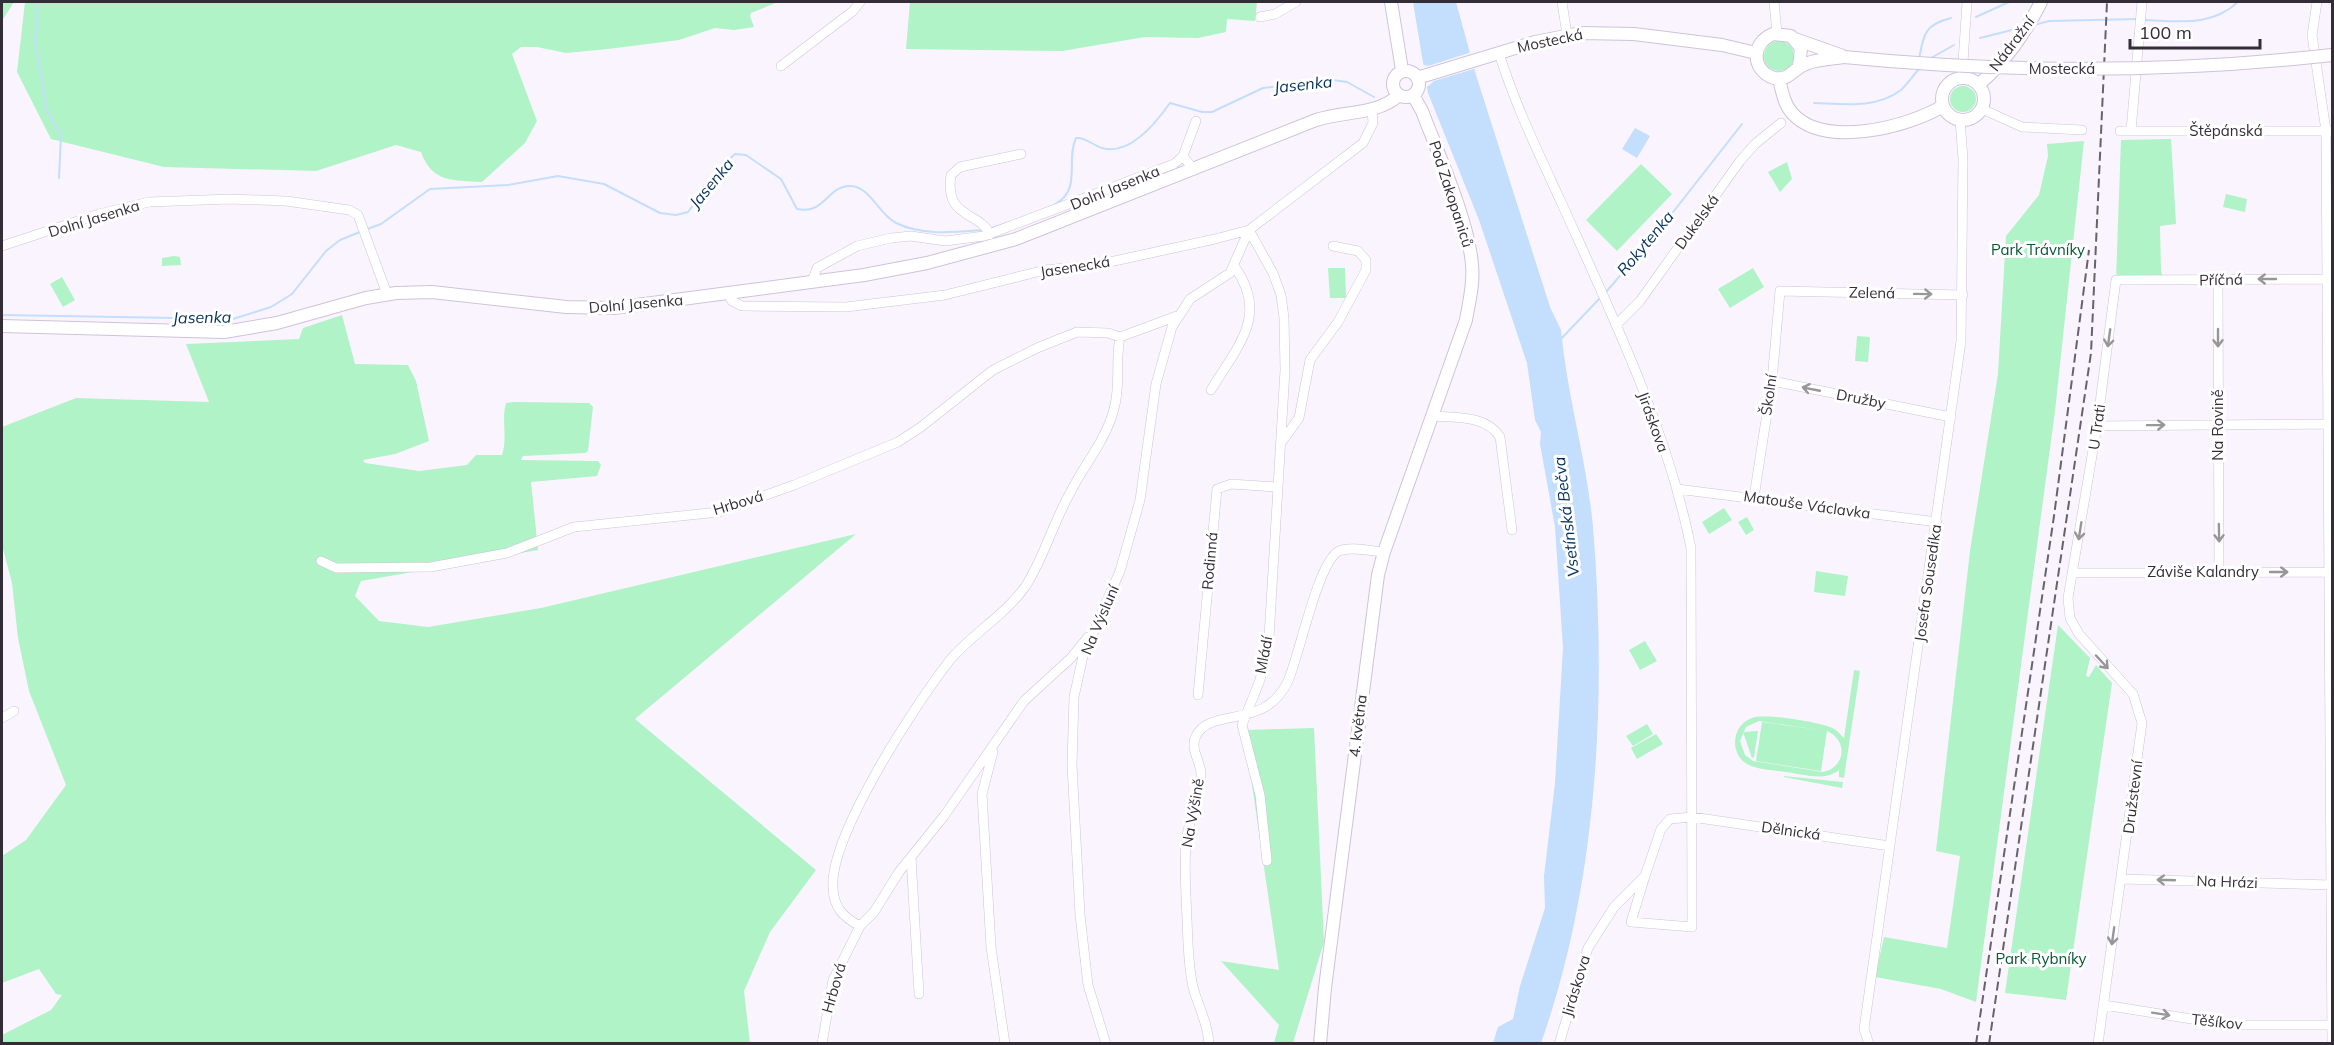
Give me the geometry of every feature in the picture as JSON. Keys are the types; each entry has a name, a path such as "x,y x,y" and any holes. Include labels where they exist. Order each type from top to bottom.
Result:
{"street":[{"path":"781,66 853,11 860,2"},
{"path":"1260,17 1275,14 1296,2"},
{"path":"1391,2 1402,70 1394,82 1398,96 1407,99 1418,87 1419,77 1413,71 1402,70"},
{"path":"1562,2 1567,34"},
{"path":"1564,15 1569,2"},
{"path":"1962,77 1967,2"},
{"name":"Nádražní","path":"1978,84 1993,72 2041,2"},
{"path":"2317,2 2313,14 2312,35 2329,131 2325,279 2330,424 2332,1044"},
{"path":"1776,3 1777,33"},
{"path":"2131,131 2142,5"},
{"path":"1799,67 1802,52 1795,39 1787,34 1777,33 1762,41 1756,52 1757,62 1762,71 1779,79 1788,77 1799,67 1844,57"},
{"name":"Mostecká","path":"1419,77 1567,34 1634,34 1722,45 1756,52"},
{"name":"Mostecká","path":"1795,39 1844,57 1979,67 2086,69 2199,66 2332,55"},
{"name":"Jiráskova","path":"1499,53 1522,115 1617,324 1677,489 1691,548 1692,817 1692,927 1631,922 1661,829 1676,817 1692,817"},
{"path":"1962,77 1978,84 1984,95 1982,109 1973,118 1960,120 1950,115 1941,100 1945,87 1962,77"},
{"path":"1779,79 1784,97 1793,115 1815,128 1868,130 1914,121 1943,106"},
{"name":"Pod Zakopaniců","path":"1413,95 1422,111 1467,235 1472,266 1471,296"},
{"name":"Dolní Jasenka","path":"2,326 211,333 265,326 387,294 432,292 586,308 633,307 896,269 990,247 1061,223 1316,120 1338,114 1372,110 1387,105 1398,96"},
{"path":"1982,109 2022,127 2082,130"},
{"name":"Jasenecká","path":"728,294 738,305 846,307 926,297 1045,270 1096,265 1249,230 1363,143 1373,123 1372,110"},
{"name":"Josefa Sousedíka","path":"1869,1044 1864,1029 1961,341 1963,159 1960,120"},
{"path":"1194,170 1183,156 1196,121"},
{"name":"Dukelská","path":"1617,324 1640,301 1740,161 1755,144 1781,123"},
{"name":"Štěpánská","path":"2120,131 2329,131"},
{"path":"989,231 966,216 959,208 950,189 952,172 960,167 1021,154"},
{"name":"Dolní Jasenka","path":"812,282 815,271 821,264 843,252 873,242 904,236 945,240 989,231 1174,164 1183,156"},
{"name":"Dolní Jasenka","path":"2,246 99,214 149,202 230,199 286,201 349,210 358,215 387,294"},
{"name":"Na Výsluní","path":"1106,1044 1088,985 1084,952 1072,765 1074,697 1083,656 1120,571 1140,501 1156,384 1177,316 1190,299 1222,280 1234,266 1249,230"},
{"name":"Mládí","path":"1249,230 1273,273 1281,295 1285,370 1269,637 1260,680 1242,726 1260,795 1267,861"},
{"path":"1280,444 1299,418 1310,360 1332,331 1366,270 1366,260 1358,251 1333,246"},
{"path":"1211,390 1231,360 1247,327 1250,311 1251,296 1245,280 1234,266"},
{"name":"Na Rovině","path":"2218,279 2219,571"},
{"name":"Příčná","path":"2116,280 2325,279"},
{"name":"U Trati","path":"2073,573 2097,426 2116,280"},
{"name":"Zelená","path":"1780,291 1963,295"},
{"name":"Školní","path":"1754,497 1772,381 1780,291"},
{"name":"4. května","path":"1320,1044 1371,617 1384,552 1466,320 1471,296"},
{"name":"Hrbová","path":"321,561 336,568 431,567 507,553 574,527 718,512 794,485 898,442 921,427 993,370 1037,348 1077,332 1108,333 1120,337 1177,316"},
{"path":"860,926 840,913 834,894 834,873 844,837 856,809 907,723 945,668 1025,587 1070,493 1107,430 1118,387 1116,354 1120,337"},
{"name":"Družby","path":"1772,381 1951,417"},
{"path":"1433,416 1473,419 1496,430 1500,437 1512,530"},
{"path":"2097,426 2330,424"},
{"name":"Rodinná","path":"1198,695 1217,489 1231,484 1277,487"},
{"name":"Matouše Václavka","path":"1677,489 1937,522"},
{"name":"Na Výšině","path":"1209,1044 1205,1019 1193,988 1187,917 1186,841 1201,776 1194,748 1195,737 1203,728 1215,721 1260,712 1268,706 1288,680 1313,601 1330,559 1336,552 1345,549 1384,552"},
{"name":"Záviše Kalandry","path":"2073,573 2330,572"},
{"name":"Družstevní","path":"2073,573 2068,598 2070,618 2088,647 2133,694 2142,723 2098,1044"},
{"name":"Hrbová","path":"822,1044 833,980 860,926 874,912 911,857 944,816 1024,701 1071,658 1092,633"},
{"path":"2,718 14,711"},
{"name":"Hrbová","path":"1002,730 989,760 982,794 991,947 1005,1044"},
{"name":"Dělnická","path":"1692,817 1890,846"},
{"path":"911,857 919,994"},
{"name":"Jiráskova","path":"1558,1044 1588,948 1614,908 1645,876"},
{"name":"Na Hrázi","path":"2122,879 2331,884"},
{"path":"1614,908 1634,913"},
{"name":"Těšíkov","path":"2104,1005 2229,1025 2332,1025"}],"green space":[{"path":"2,2 14,2 2,21"},
{"path":"25,2 778,2 751,13 754,27 734,30 715,28 679,40 566,53 537,47 521,47 512,54 537,121 525,143 482,182 453,180 437,175 421,152 396,145 316,171 164,167 51,139 17,72"},
{"path":"910,2 1257,2 1255,21 1227,19 1226,32 1198,38 1145,37 1062,51 906,49"},
{"path":"1779,41 1790,45 1794,56 1790,67 1779,71 1768,67 1764,56 1768,45"},
{"path":"1963,86 1972,90 1976,99 1972,108 1963,112 1954,108 1950,99 1954,90"},
{"path":"2171,139 2176,224 2160,226 2161,271 2164,281 2116,280 2121,140"},
{"name":"Park Trávníky","path":"2084,141 2055,411 1976,1002 1941,989 1875,977 1884,937 1947,948 1960,856 1936,851 1970,551 1998,374 2006,236 2039,195 2048,156 2047,144"},
{"path":"1787,162 1792,179 1780,192 1768,172"},
{"path":"1641,164 1672,194 1617,251 1586,220"},
{"path":"2226,194 2247,199 2245,212 2223,207"},
{"path":"180,257 181,265 162,266 162,258"},
{"path":"1328,268 1345,268 1346,298 1330,298"},
{"path":"1753,268 1764,287 1730,308 1718,289"},
{"path":"62,277 75,300 63,307 50,284"},
{"path":"342,315 355,364 408,365 416,381 429,441 395,454 363,460 365,463 419,471 467,465 476,455 502,455 506,403 515,402 589,403 593,407 588,451 523,456 521,460 598,461 601,465 597,476 531,482 538,550 361,581 355,596 379,621 428,627 541,608 856,534 635,719 816,870 770,932 744,991 750,1043 2,1043 2,1035 51,1010 62,995 56,994 39,969 2,983 2,856 26,840 66,785 29,691 18,638 12,583 2,545 2,427 76,398 209,402 186,344 299,339 303,328"},
{"path":"1857,336 1870,337 1868,362 1855,361"},
{"path":"1724,508 1732,520 1709,534 1702,522"},
{"path":"1747,517 1754,530 1746,535 1738,522"},
{"path":"1816,571 1848,576 1845,596 1814,592"},
{"name":"Park Rybníky","path":"2058,625 2090,658 2086,676 2089,677 2096,665 2112,683 2066,1000 2005,993"},
{"path":"1645,641 1657,661 1640,670 1629,650"},
{"path":"1854,670 1860,671 1844,778 1839,777 1839,770 1827,776 1813,776 1753,767 1738,755 1735,741 1740,727 1745,722 1759,717 1791,719 1823,725 1834,729 1844,738","holes":["1759,721 1826,731 1762,722 1756,761 1821,771 1827,731 1838,740 1842,753 1836,765 1823,772 1753,761 1745,755 1740,741 1746,727"]},
{"path":"1647,724 1653,734 1633,746 1626,736"},
{"path":"1314,728 1324,942 1293,1043 1274,1043 1279,1025 1221,961 1279,970 1244,730"},
{"path":"1758,731 1754,757 1752,758 1743,732"},
{"path":"1656,734 1663,744 1637,759 1631,748"},
{"path":"1784,776 1843,782 1842,788"}],"water":[{"name":"Vsetínská Bečva","path":"1413,2 1456,2 1476,75 1550,307 1561,330 1590,502 1599,656 1594,788 1575,919 1560,982 1541,1043 1493,1043 1498,1027 1513,1019 1520,986 1545,908 1544,876 1555,783 1563,648 1555,527 1540,444 1541,432 1535,420 1527,363 1479,220 1428,93"},
{"path":"1635,128 1650,136 1637,158 1622,149"}],"pier":[{"path":"1472,52 1477,68 1434,81 1426,88 1420,64 1428,66"}],"waterway":[{"path":"38,2 35,41 47,112 61,135 59,178"},
{"path":"1976,17 2009,2"},
{"name":"Rokytenka","path":"2145,20 2194,21 2206,19 2217,16 2238,2"},
{"path":"1919,59 1924,37 1930,27 1951,18"},
{"name":"Rokytenka","path":"2034,25 2049,21 2139,19"},
{"name":"Rokytenka","path":"1980,38 2020,28"},
{"name":"Rokytenka","path":"1931,58 1954,45"},
{"name":"Rokytenka","path":"1814,103 1859,104 1881,100 1901,90 1920,68"},
{"name":"Jasenka","path":"1054,205 1063,199 1071,183 1072,156 1076,138 1102,148 1122,147 1132,143 1150,128 1170,103 1202,112 1212,112 1263,88 1333,80 1347,82 1374,97"},
{"name":"Rokytenka","path":"1606,292 1652,239 1742,124"},
{"name":"Jasenka","path":"365,230 381,224 430,189 508,185 558,176 604,184 660,213 676,215 688,212 725,163 735,154 746,155 781,179 797,209 814,208 836,190 850,186 863,191 884,214 906,227 939,232 984,230"},
{"name":"Jasenka","path":"989,229 1007,223"},
{"name":"Jasenka","path":"2,315 233,319 271,307 292,294 326,251 340,240 360,232"},
{"name":"Rokytenka","path":"1560,340 1600,298"}],"railway":[{"path":"1989,1044 2091,353 2107,2"},
{"path":"1976,1044 2054,516 2089,250"}]}
